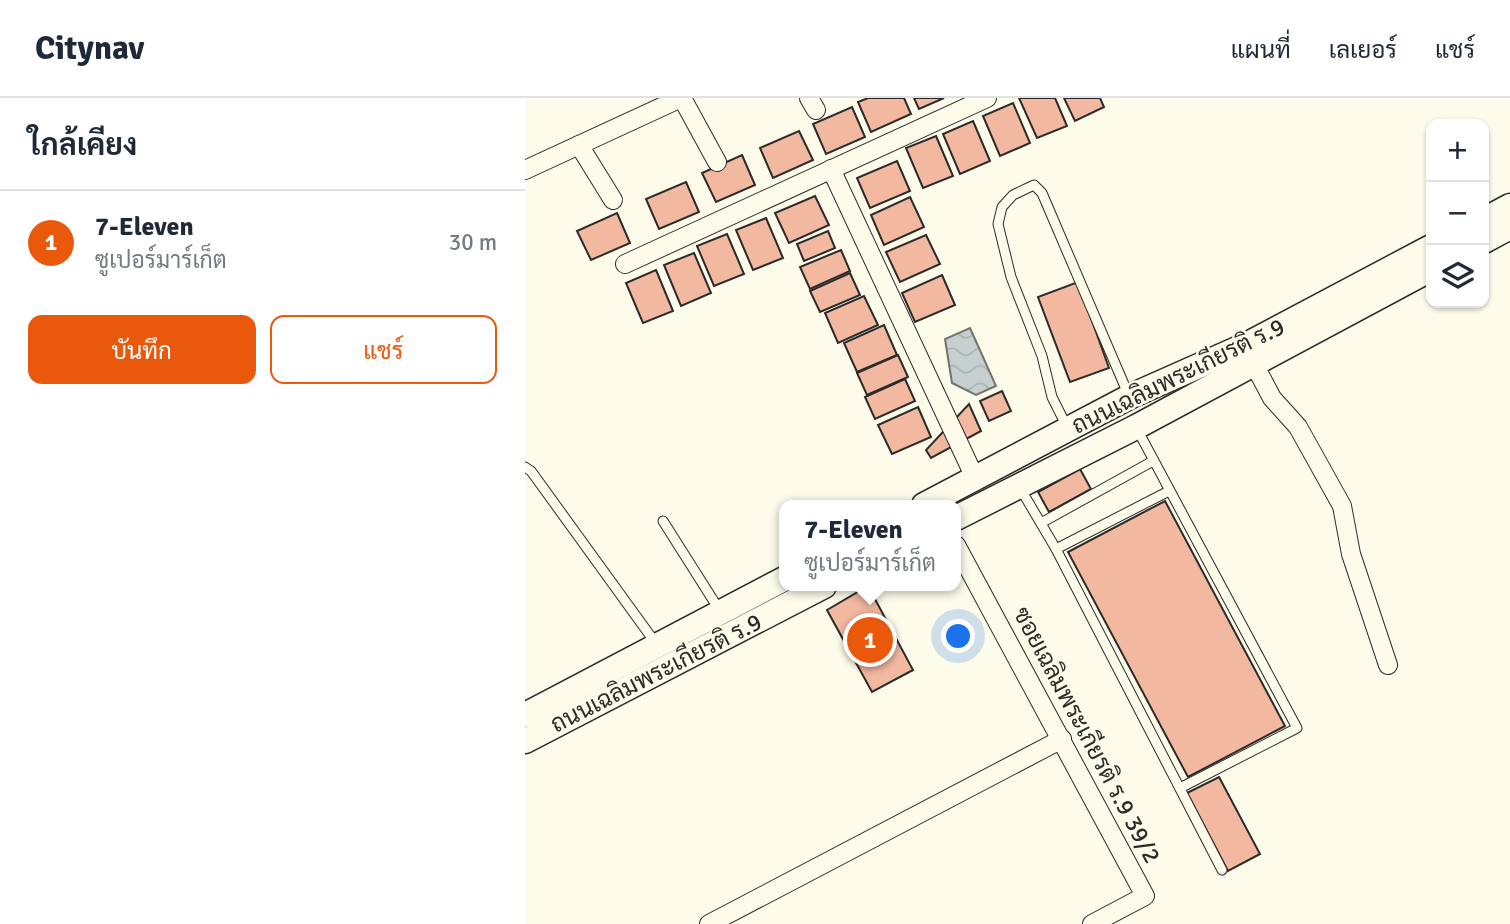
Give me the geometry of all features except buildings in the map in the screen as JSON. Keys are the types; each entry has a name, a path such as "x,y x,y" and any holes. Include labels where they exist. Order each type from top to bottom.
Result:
{"main road":[{"path":"1489,221 1509,224"},
{"path":"1489,238 1509,224"},
{"name":"ถนนเฉลิมพระเกียรติ ร.9","path":"933,500 1131,396 1246,345 1426,250"},
{"name":"ถนนเฉลิมพระเกียรติ ร.9","path":"961,515 1136,427 1426,272"},
{"name":"ถนนเฉลิมพระเกียรติ ร.9","path":"528,709 658,646 779,582"},
{"name":"ถนนเฉลิมพระเกียรติ ร.9","path":"525,741 814,591"}],"street":[{"path":"525,170 681,98 717,162"},
{"path":"625,264 987,98"},
{"path":"579,145 613,200"},
{"path":"831,169 975,478"},
{"path":"1254,364 1272,398 1298,427 1342,506 1351,554 1388,665"},
{"name":"ซอยเฉลิมพระเกียรติ ร.9 39/2","path":"961,554 1145,896 1092,924"},
{"path":"709,924 1062,739"}],"lane":[{"path":"1068,429 1052,397 1042,356 1011,277 998,224 1002,207 1025,187 1034,185 1042,193 1126,389"},
{"path":"1136,427 1297,728 1180,788"},
{"path":"1041,523 1153,461"},
{"path":"525,467 531,471 658,646"},
{"path":"1019,486 1056,549 1222,870"},
{"path":"1056,549 1169,491"},
{"path":"663,522 721,612"}],"water":[{"path":"970,328 996,386 976,395 952,383 945,339"}],"place":[{"name":"7-Eleven","path":"870,640"}]}
